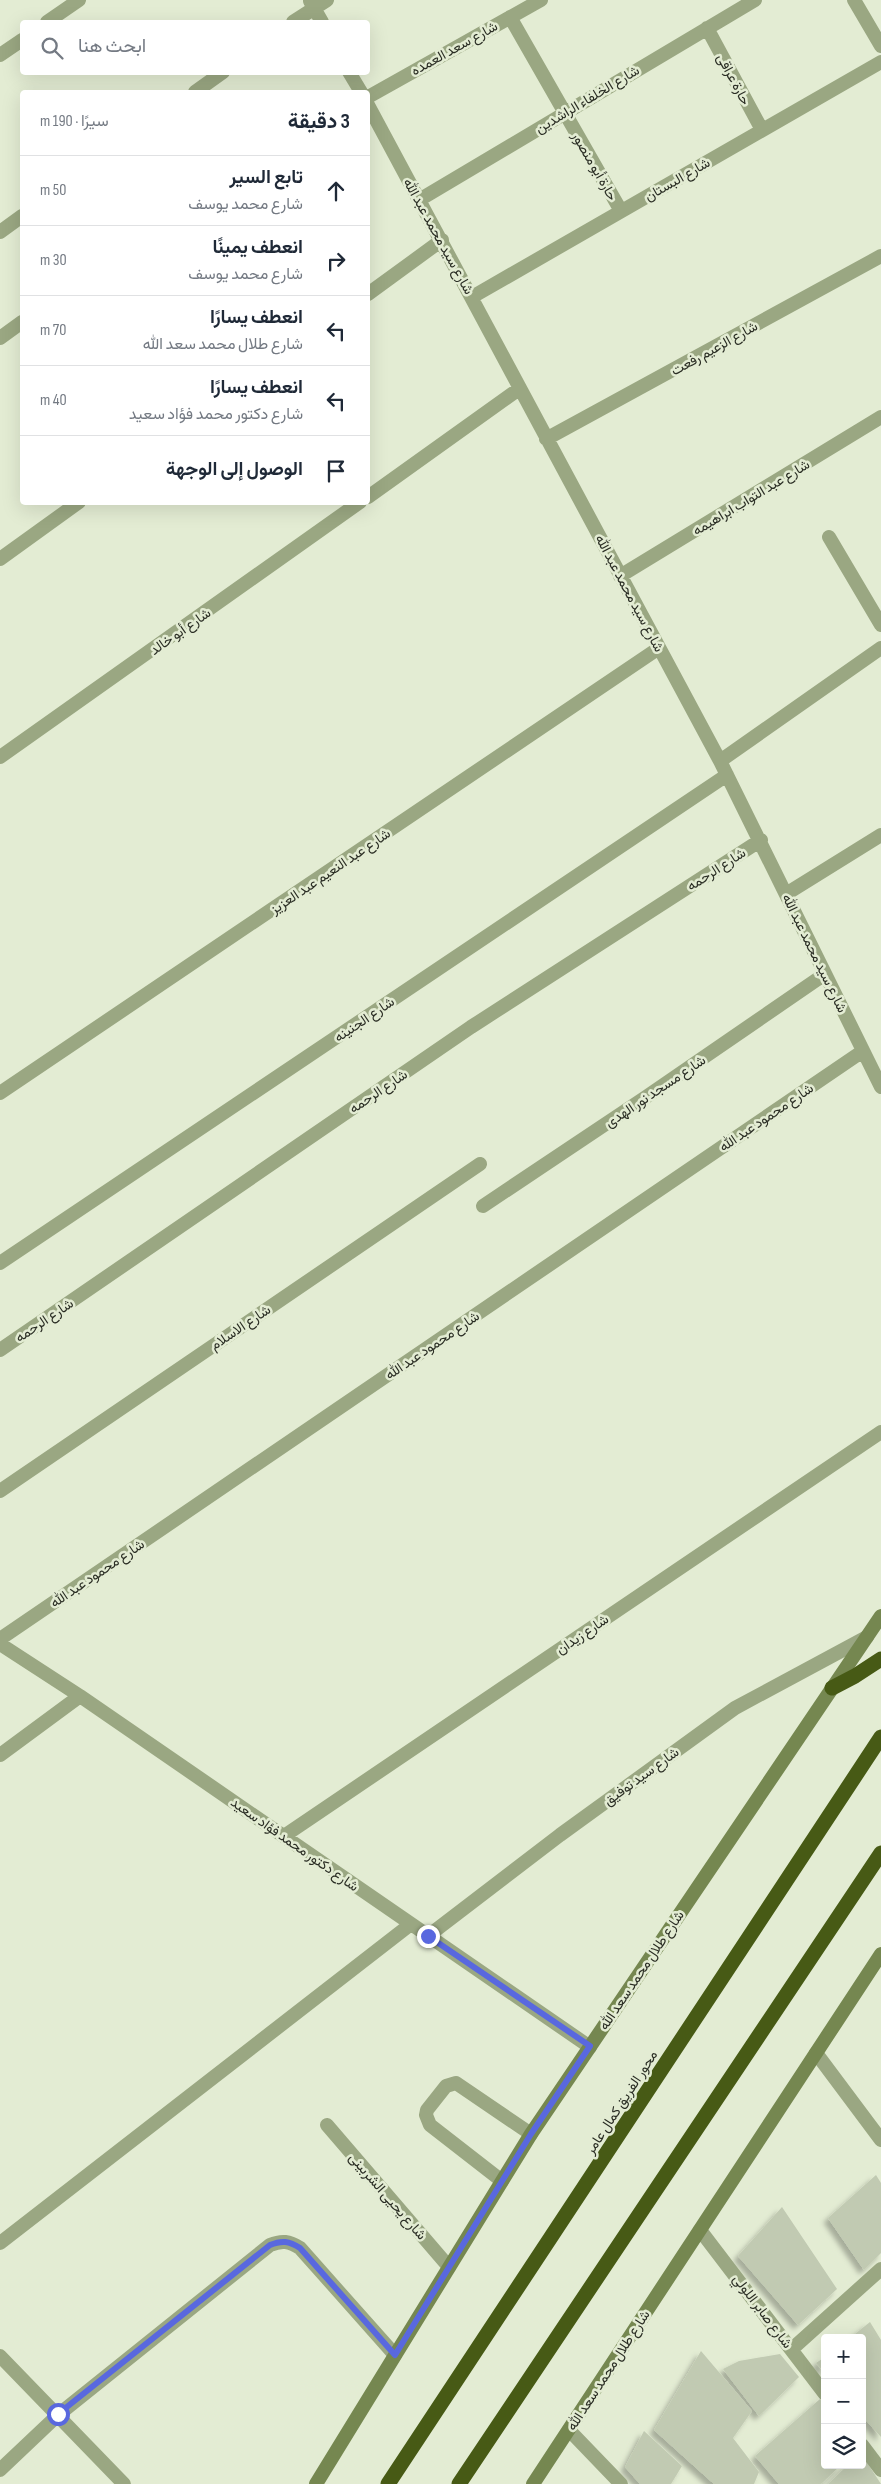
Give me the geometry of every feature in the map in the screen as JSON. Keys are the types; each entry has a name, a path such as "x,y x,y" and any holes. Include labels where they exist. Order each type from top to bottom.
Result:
{"highway":[{"path":"832,1688 881,1659"},
{"name":"محور الفريق كمال عامر","path":"388,2484 881,1738"},
{"path":"459,2484 881,1853"}],"main road":[{"name":"شارع طلال محمد سعد الله","path":"316,2484 531,2134 881,1616"},
{"name":"شارع طلال محمد سعد الله","path":"533,2484 881,1954"}],"street":[{"path":"50,20 79,0"},
{"path":"295,20 312,4 327,0"},
{"name":"شارع سعد العمده","path":"370,96 541,0"},
{"name":"شارع الخلفاء الراشدين","path":"419,200 755,0"},
{"path":"854,0 881,46"},
{"path":"312,4 321,20"},
{"name":"حارة أبو منصور","path":"510,17 621,211"},
{"name":"حارة عراقى","path":"707,28 762,130"},
{"path":"0,55 20,41"},
{"name":"شارع البستان","path":"472,297 881,62"},
{"path":"198,90 219,75"},
{"path":"350,75 355,90"},
{"name":"شارع سيد محمد عبد الله","path":"370,109 720,761 761,840 881,1087"},
{"path":"0,232 20,217"},
{"path":"370,293 442,240"},
{"name":"شارع الزعيم رفعت","path":"546,439 881,256"},
{"path":"0,338 20,323"},
{"path":"370,496 519,389"},
{"name":"شارع عبد التواب ابراهيمه","path":"620,576 881,417"},
{"path":"0,559 74,505"},
{"name":"شارع أبو خالد","path":"0,757 356,505"},
{"path":"829,538 881,625"},
{"name":"شارع عبد النعيم عبد العزيز","path":"0,1094 659,648"},
{"path":"720,761 881,648"},
{"name":"شارع الجنينه","path":"0,1263 727,775"},
{"path":"786,894 881,835"},
{"name":"شارع الرحمه","path":"0,1350 472,1027 761,840"},
{"name":"شارع مسجد نور الهدى","path":"483,1206 825,974"},
{"name":"شارع محمود عبد الله","path":"0,1639 863,1051"},
{"name":"شارع الاسلام","path":"0,1491 480,1164"},
{"name":"شارع زيدان","path":"284,1836 881,1432"},
{"name":"شارع سيد توفيق","path":"428,1936 560,1835 735,1708 867,1636"},
{"name":"شارع دكتور محمد فؤاد سعيد","path":"0,1644 80,1696 590,2046"},
{"path":"0,1755 80,1696"},
{"path":"0,2243 411,1924"},
{"path":"816,2053 881,2140"},
{"path":"502,2181 430,2125 426,2115 427,2110 446,2086 456,2083 531,2134"},
{"name":"شارع يحيى الشربينى","path":"327,2125 449,2266"},
{"name":"شارع صابر اللولي","path":"700,2230 821,2389"},
{"path":"0,2470 58,2414 270,2245 280,2241 291,2242 300,2248 395,2355"},
{"path":"792,2349 881,2269"},
{"path":"0,2356 124,2484"},
{"path":"569,2430 622,2484"},
{"path":"866,2449 881,2470"}],"building":[{"path":"876,2175 881,2183 881,2253 864,2270 828,2218"},
{"path":"782,2207 837,2289 798,2325 738,2256"},
{"path":"870,2322 881,2340 881,2437 866,2420 866,2334 855,2334"},
{"path":"701,2351 752,2411 733,2438 759,2472 754,2484 714,2484 654,2430"},
{"path":"780,2354 799,2377 759,2416 723,2369 739,2361"},
{"path":"821,2360 821,2369 816,2363"},
{"path":"820,2399 821,2469 837,2469 821,2484 779,2484 755,2456"},
{"path":"644,2431 682,2466 671,2484 640,2484 625,2467"},
{"path":"866,2461 881,2484 828,2484 844,2469 866,2469"}],"route":[{"path":"58,2414 270,2245 280,2241 291,2242 300,2248 395,2355 531,2134 590,2046 428,1936"}]}
